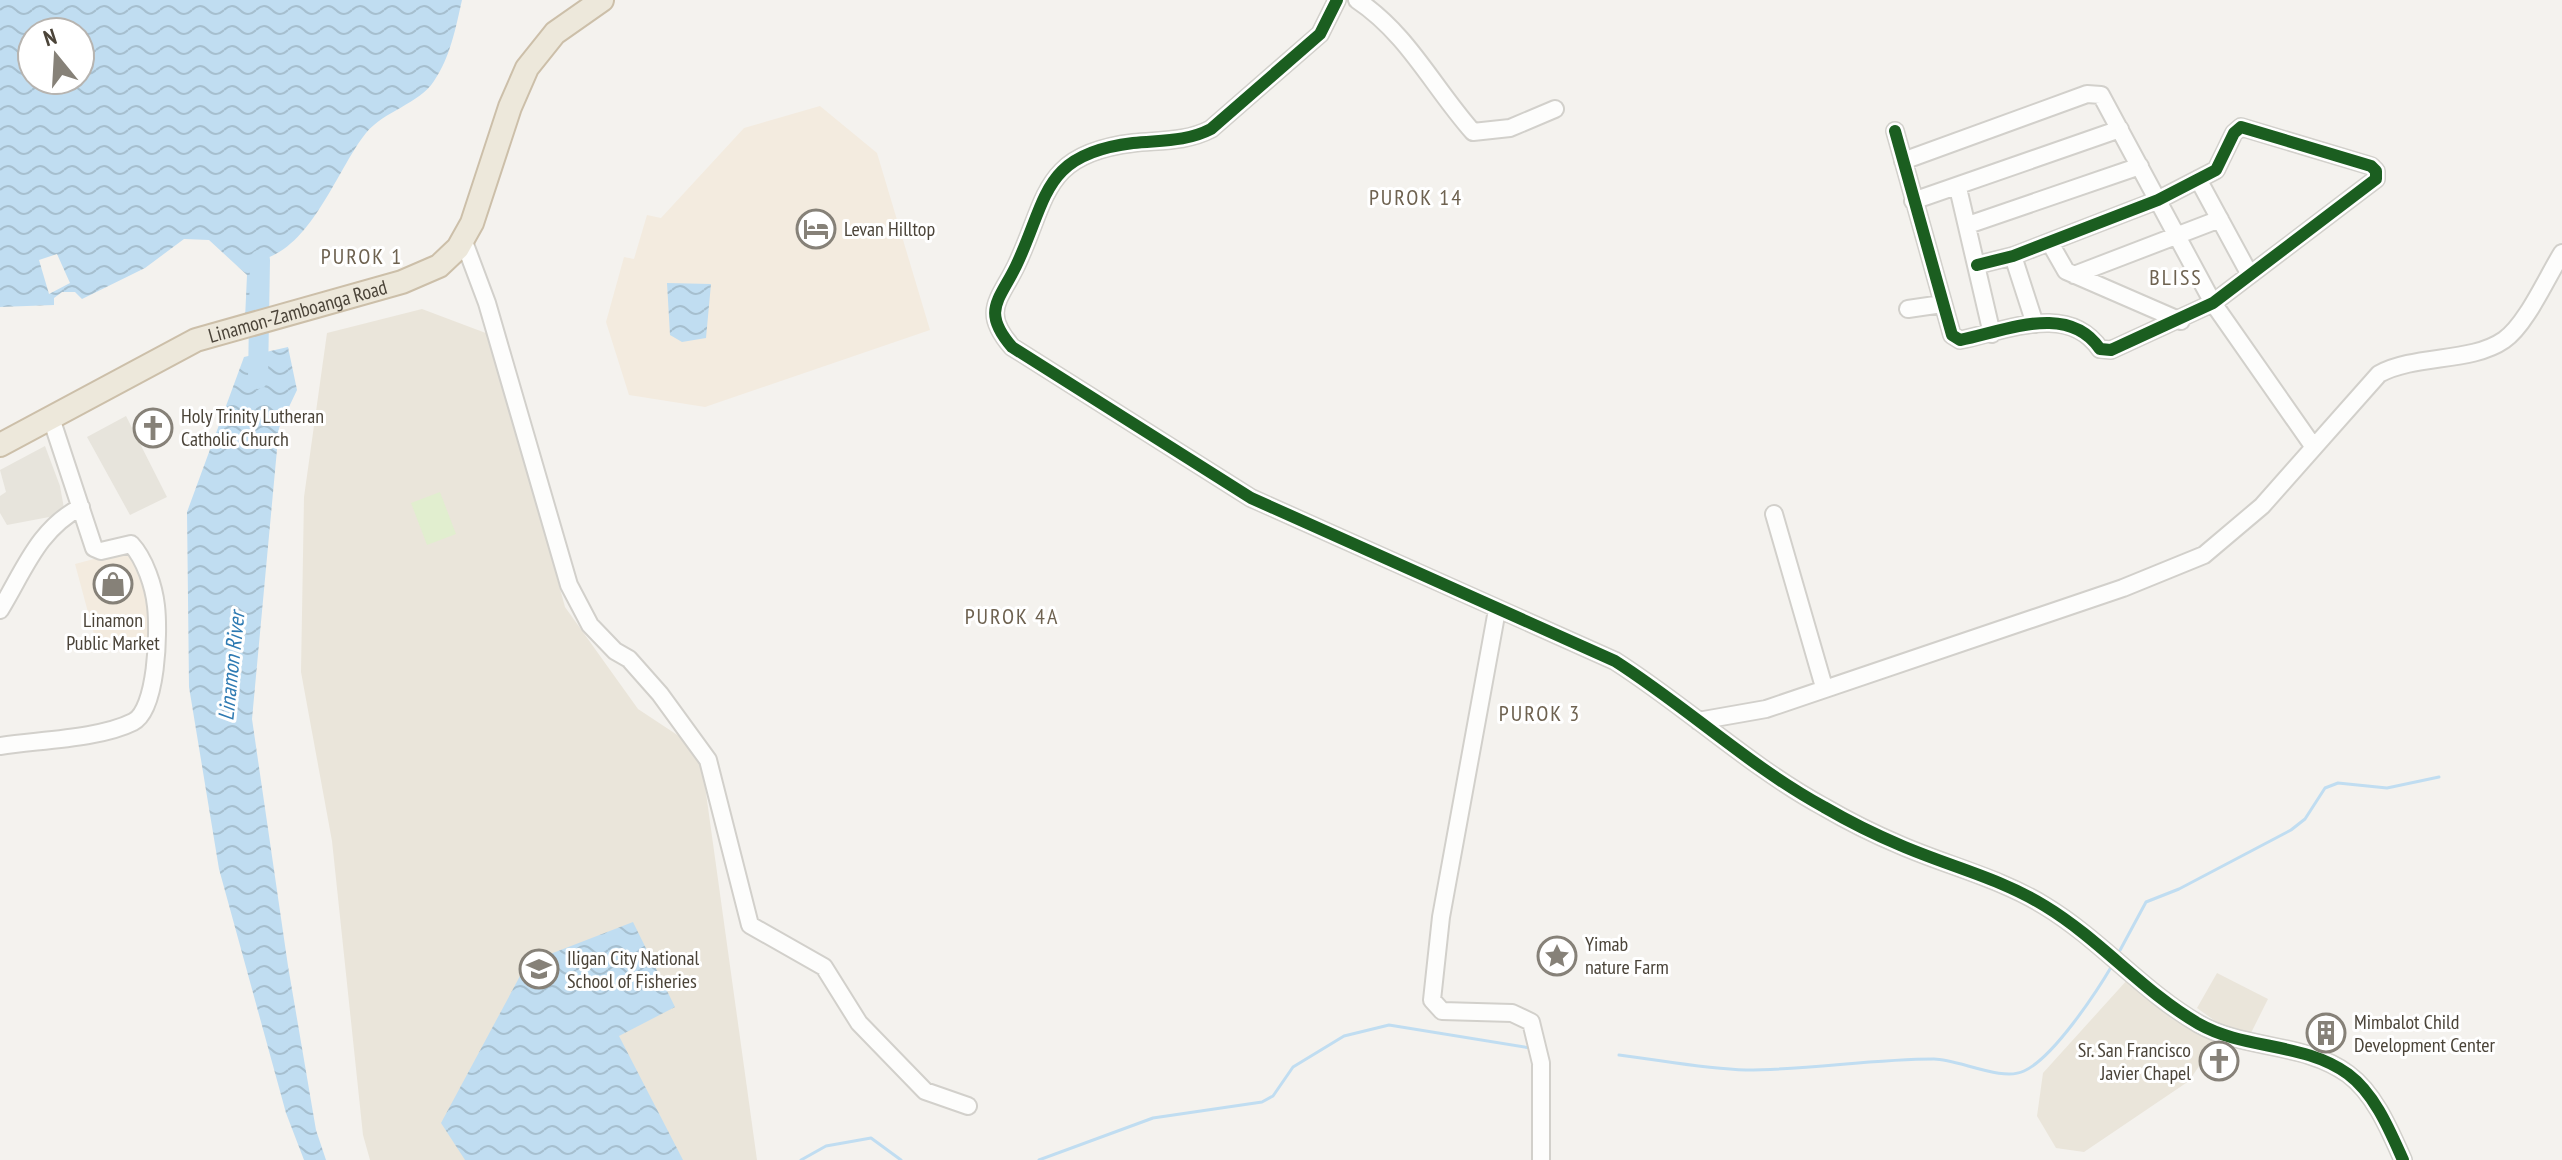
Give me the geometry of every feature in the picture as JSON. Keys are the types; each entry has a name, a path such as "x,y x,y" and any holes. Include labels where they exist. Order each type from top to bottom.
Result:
{"highway":[{"name":"Linamon-Zamboanga Road","path":"0,445 209,335 425,273 450,258 472,223 510,107 527,68 555,33 602,0"}],"street":[{"path":"1337,0 1320,34 1211,129 1188,138 1111,148 1060,172 1042,196 1018,262 996,301 996,325 1012,347 1251,498 1615,661 1664,692 1767,772 1823,807 1901,845 2011,887 2071,922 2147,989 2204,1027 2319,1059 2347,1074 2373,1102 2403,1160"},
{"path":"1357,0 1406,41 1473,132 1510,128 1555,109"},
{"path":"1903,161 2087,94 2101,95 2213,303 2313,446"},
{"path":"1895,131 1942,304 1955,339 2035,324 2069,323 2082,328 2105,351 2181,321 2213,303 2367,186 2376,179 2376,171 2247,126 2237,130 2216,170 2158,200 2050,243 1977,265"},
{"path":"1913,201 1958,188 2120,129"},
{"path":"1968,225 2140,166"},
{"path":"2198,179 2250,275"},
{"path":"1958,188 1992,334"},
{"path":"2074,275 2220,219"},
{"path":"463,239 487,303 569,585 590,625 650,683 708,760 750,925 824,967 859,1023 925,1091 968,1106"},
{"path":"2050,243 2063,269 2181,321"},
{"path":"1698,721 1766,709 2123,588 2204,555 2262,506 2379,374 2404,363 2468,352 2503,341 2517,327 2562,253"},
{"path":"2013,256 2035,324"},
{"path":"1908,309 1942,304"},
{"path":"0,746 108,730 133,722 149,705 157,620 150,579 131,544 101,551 94,548 51,418"},
{"path":"0,610 41,539 56,521 81,507"},
{"path":"1774,514 1824,687"},
{"path":"1497,610 1441,917 1432,1000 1442,1011 1512,1013 1531,1022 1541,1063 1541,1160"}],"shaded area":[{"path":"820,106 877,153 930,330 705,407 629,395 606,322 624,257 634,259 647,215 661,218 744,128"},
{"path":"422,309 491,335 565,607 638,709 700,750 757,1160 370,1160 363,1135 332,841 301,672 304,497 327,333"},
{"path":"126,416 167,497 130,515 87,437"},
{"path":"45,446 60,486 65,514 7,525 0,513 0,496 6,492 0,470"},
{"name":"Linamon Public Market","path":"132,549 155,605 153,643 99,653 75,564"},
{"path":"2217,973 2268,999 2249,1037 2222,1026 2197,1008"},
{"path":"2128,979 2172,1017 2218,1038 2189,1081 2084,1152 2056,1148 2037,1116 2043,1073"}],"green space":[{"path":"440,492 456,534 427,545 411,503"}],"water":[{"path":"0,0 462,0 448,52 440,72 428,89 373,125 319,209 290,245 272,256 252,261 266,265 267,313 245,319 247,275 209,240 184,239 145,268 82,299 75,292 62,292 54,298 54,305 0,307","holes":["57,254 70,283 49,294 39,260"]},
{"path":"667,283 711,284 706,338 682,342 670,335"},
{"path":"288,347 297,390 279,428 252,719 288,966 316,1130 326,1160 304,1160 286,1113 219,869 189,687 187,512 244,357"},
{"path":"633,922 675,1007 619,1036 683,1160 465,1160 441,1123 527,963"}],"waterway":[{"name":"Linamon River","path":"258,379 260,260"},
{"path":"2118,954 2146,902 2179,889 2291,830 2305,819 2325,788 2338,783 2387,788 2439,777"},
{"path":"1619,1055 1746,1070 1934,1059 2015,1074 2048,1053 2085,1007 2113,964"},
{"path":"1039,1160 1153,1118 1262,1102 1273,1096 1293,1067 1344,1036 1389,1025 1530,1048"},
{"path":"801,1160 826,1146 871,1138 901,1160"}],"cycle path":[{"path":"1337,0 1320,34 1211,129 1182,138 1103,149 1080,157 1064,169 1043,201 996,306 997,324 1012,347 1251,498 1615,661 1796,791 1890,841 2028,896 2065,919 2178,1011 2199,1024 2236,1038 2313,1056 2331,1064 2348,1074 2366,1092 2381,1114 2403,1160"},
{"path":"1895,131 1952,335 1960,340 2016,326 2054,323 2071,326 2087,335 2100,349 2111,350 2213,303 2376,179 2376,171 2371,166 2241,127 2234,133 2216,170 2158,200 2013,256 1977,265"}],"place":[{"name":"Levan Hilltop","path":"816,229"},
{"name":"Holy Trinity Lutheran Catholic Church","path":"153,428"},
{"name":"Linamon Public Market","path":"113,584"},
{"name":"Yimab nature Farm","path":"1557,956"},
{"name":"Iligan City National School of Fisheries","path":"539,969"},
{"name":"Mimbalot Child Development Center","path":"2326,1033"},
{"name":"Sr. San Francisco Javier Chapel","path":"2219,1061"}],"district":[{"name":"PUROK 14","path":"1416,197"},
{"name":"PUROK 1","path":"362,256"},
{"name":"BLISS","path":"2176,277"},
{"name":"PUROK 4A","path":"1012,616"},
{"name":"PUROK 3","path":"1540,713"}]}
